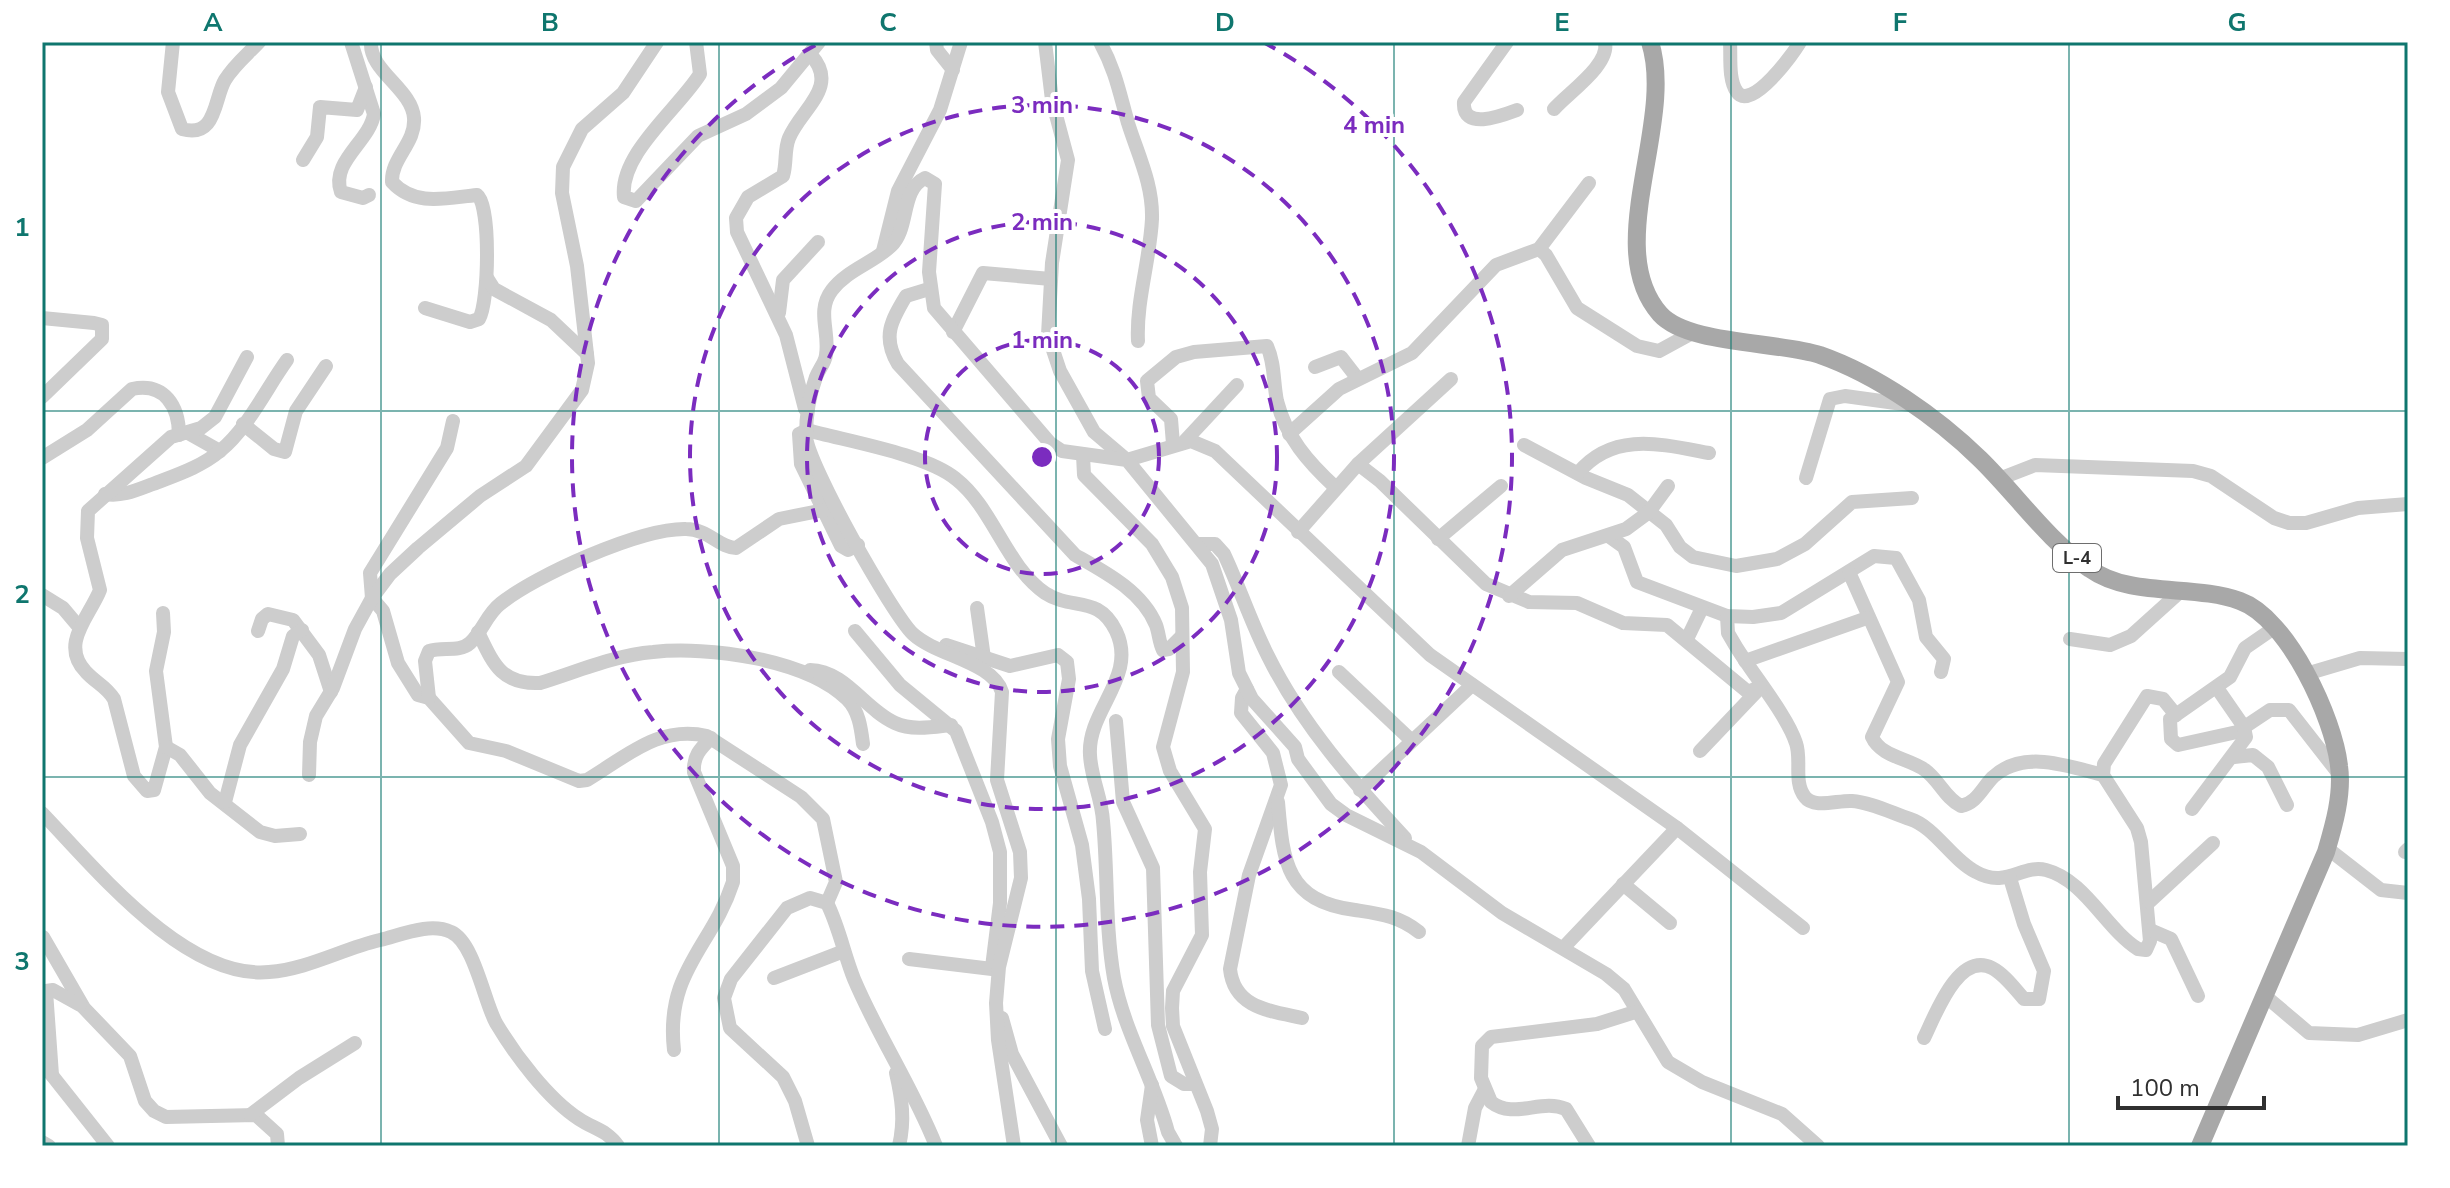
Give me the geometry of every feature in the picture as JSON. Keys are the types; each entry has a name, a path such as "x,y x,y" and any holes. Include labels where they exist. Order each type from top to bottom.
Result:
{"main road":[{"name":"L-4","path":"1650,42 1657,94 1638,241 1640,281 1661,314 1674,327 1692,333 1819,355 1912,405 1979,458 2059,543 2091,570 2129,584 2243,602 2274,628 2306,674 2329,723 2339,774 2337,814 2327,848 2200,1146"}],"street":[{"path":"173,42 168,92 182,129 189,131 209,124 215,115 222,84 259,42"},
{"path":"351,42 373,104 373,125 345,163 338,182 341,192 363,198 369,195"},
{"path":"371,42 374,55 414,117 412,135 392,170 392,182 401,191 420,200 477,195 482,198 487,278 483,313 479,319 470,322 425,308"},
{"path":"309,775 310,742 316,716 331,692 355,629 372,598 390,574 418,548 480,496 526,466 582,390 587,354 577,266 562,193 563,167 582,129 623,93 657,42"},
{"path":"696,42 700,74 675,101 629,168 623,190 624,197 630,201 636,201 698,136 746,114 781,88 815,48"},
{"path":"936,42 937,50 953,70"},
{"path":"883,251 898,191 940,110 961,42"},
{"path":"1045,42 1052,100 1068,160 1051,279 1048,335 1060,371 1094,432 1127,460 1212,564 1223,589 1239,673 1247,689 1295,747 1298,759 1331,804 1346,815 1413,848 1502,913 1564,947 1616,981 1668,1062 1702,1082 1782,1114 1818,1146"},
{"path":"1100,42 1119,81 1129,125 1148,180 1152,217 1137,322 1138,341"},
{"path":"1507,42 1464,102 1463,110 1468,117 1479,119 1495,118 1517,110"},
{"path":"1554,109 1602,64 1607,50 1605,42"},
{"path":"1730,42 1732,76 1737,92 1743,96 1751,96 1767,83 1800,42"},
{"path":"815,48 822,84 815,101 788,138 783,176 748,197 736,218 741,248 779,318 806,413 812,457 900,621 934,650 985,671 998,681 1002,692 997,780 1020,852 1021,878 999,967 996,997 1012,1054 1061,1146"},
{"path":"303,160 317,137 320,107 357,110 366,87"},
{"path":"806,413 827,353 825,302 842,280 891,246 901,231 906,207 919,181 931,178 935,191 929,289 934,308 1038,432 1062,451 1127,460 1191,441 1215,451 1430,655 1677,828 1803,928"},
{"path":"1289,434 1339,389 1412,353 1496,265 1539,249 1589,183"},
{"path":"779,318 783,280 818,242"},
{"path":"1539,249 1552,264 1577,308 1637,346 1659,351 1692,333"},
{"path":"953,332 983,273 1051,279"},
{"path":"487,278 494,289 551,320 587,354"},
{"path":"929,289 906,296 890,322 888,337 898,364 1075,555 1108,574 1141,601 1156,626 1163,650 1169,649 1182,636"},
{"path":"42,318 94,323 102,325 103,331 102,339 42,397"},
{"path":"1178,443 1171,419 1149,398 1147,381 1176,357 1194,352 1242,351 1256,345 1267,346 1274,362 1276,398 1289,434 1335,487"},
{"path":"163,613 156,671 166,747 154,790 147,791 140,788 134,776 114,699 107,688 85,671 77,655 75,635 100,590 87,538 88,511 171,437 184,434 215,417 247,357"},
{"path":"1315,367 1341,357 1358,379"},
{"path":"105,494 116,496 133,492 191,469 220,451 243,424 287,360"},
{"path":"243,424 274,449 285,452 296,411 326,366"},
{"path":"1298,532 1358,464 1451,379"},
{"path":"1178,443 1237,385"},
{"path":"42,458 87,430 132,389 142,387 165,395 178,412 184,434 220,451"},
{"path":"1806,478 1830,399 1845,396 1912,405"},
{"path":"453,421 447,448 370,573 372,598 383,611 398,663 418,695 429,698 469,743 506,751 579,781 587,780 665,734 691,732 711,738 801,797 823,819 836,882 827,903 844,951 892,1057 915,1095 936,1146"},
{"path":"858,545 848,550 841,546 801,464 799,434 807,430 930,464 957,479 1034,584 1056,598 1102,611 1116,630 1123,654 1119,677 1089,737 1090,759 1103,816 1112,953 1119,994 1176,1146"},
{"path":"1578,473 1589,460 1618,445 1652,443 1709,453"},
{"path":"1524,445 1628,495 1693,557 1750,565 1777,559 1805,544 1852,502 1912,498"},
{"path":"1083,455 1084,475 1092,487 1152,544 1172,577 1182,608 1183,672 1163,747 1170,771 1205,829 1200,872 1202,935 1173,991 1173,1026 1207,1111 1208,1144"},
{"path":"1358,464 1380,481 1486,584 1529,602 1577,603 1623,623 1667,625 1748,692 1761,686"},
{"path":"1999,479 2035,465 2193,471 2211,476 2289,523 2306,523 2358,508 2408,504"},
{"path":"1438,539 1501,486"},
{"path":"1509,596 1562,550 1610,537 1649,512 1668,486"},
{"path":"429,698 425,661 429,651 461,648 478,632 499,604 562,568 651,532 702,530 730,548 736,548 779,519 824,510"},
{"path":"1610,537 1624,547 1637,582 1727,616 1781,613 1874,556 1896,558 1919,600 1926,637 1944,659 1941,672"},
{"path":"1197,544 1215,544 1224,554 1268,656 1313,728 1360,790 1413,848"},
{"path":"1849,572 1898,682 1872,737 1876,746 1926,771 1951,801 1961,806 1970,804 1994,776 2018,763 2032,761 2103,775"},
{"path":"2070,639 2110,645 2131,636 2182,590"},
{"path":"42,595 63,608 79,627"},
{"path":"977,608 984,658"},
{"path":"1687,639 1702,608"},
{"path":"258,631 262,619 268,614 293,620 319,655 331,692"},
{"path":"1727,616 1728,633 1796,741 1800,785 1805,798 1814,803 1853,801 1914,820 1976,873 2001,880 2035,869 2048,870 2069,883 2138,949 2146,950 2150,930 2149,902 2137,828 2103,775 2104,764 2141,701 2157,695 2176,715"},
{"path":"1745,661 1867,618"},
{"path":"2274,628 2245,648 2230,677 2170,719 2168,732 2178,745 2244,727 2270,710 2289,710 2339,774"},
{"path":"225,802 240,745 283,669 293,636 302,630"},
{"path":"855,631 900,685 951,725 992,822 1000,852 1000,903 992,969 998,1040 1014,1146"},
{"path":"478,632 490,658 507,678 521,684 540,683 652,652 736,654 802,674 847,699 859,718 863,744"},
{"path":"915,635 1010,666 1058,655 1067,662 1069,679 1058,739 1060,766 1082,845 1092,962 1105,1029"},
{"path":"2306,674 2360,658 2408,659"},
{"path":"802,674 813,669 834,678 898,725 923,728 951,725"},
{"path":"1339,672 1412,741"},
{"path":"1360,790 1472,685"},
{"path":"1700,751 1761,686"},
{"path":"2192,809 2234,757 2246,737 2244,727 2217,688"},
{"path":"1247,689 1242,698 1241,713 1273,753 1280,770 1278,802 1282,846 1290,873 1301,890 1318,900 1403,920 1419,932"},
{"path":"1116,721 1123,802 1153,868 1158,1025 1171,1076 1184,1084 1195,1084"},
{"path":"674,1050 675,998 682,976 733,882 733,866 694,772 694,761 699,750 711,738"},
{"path":"166,747 180,755 210,793 260,832 275,836 300,834"},
{"path":"2234,757 2253,755 2268,767 2287,805"},
{"path":"1278,802 1257,846 1249,875 1230,969 1231,983 1251,1006 1302,1018"},
{"path":"42,813 150,924 234,970 265,973 294,969 362,944 435,927 452,932 468,951 495,1020 522,1061 579,1119 603,1129 618,1146"},
{"path":"1564,947 1677,828"},
{"path":"2149,902 2213,843"},
{"path":"2327,848 2381,890 2408,893"},
{"path":"1924,1038 1948,990 1963,972 1977,966 1996,970 2024,999 2039,999 2044,971 2024,924 2010,878"},
{"path":"1623,884 1670,923"},
{"path":"808,1146 795,1101 783,1077 730,1028 724,998 731,979 787,908 810,898 827,903"},
{"path":"2150,930 2171,939 2198,996"},
{"path":"43,937 84,1008 130,1056 145,1101 154,1111 166,1117 250,1115 268,1122 277,1134 278,1146"},
{"path":"774,978 844,951"},
{"path":"909,959 992,969"},
{"path":"1092,962 1119,994"},
{"path":"52,1075 46,991 53,990 84,1008"},
{"path":"2264,995 2309,1033 2358,1035 2408,1020"},
{"path":"1589,1146 1566,1109 1549,1104 1504,1109 1491,1102 1479,1061 1482,1046 1491,1037 1597,1024 1635,1012"},
{"path":"250,1115 299,1078 355,1043"},
{"path":"892,1057 902,1100 899,1146"},
{"path":"42,1062 108,1146"},
{"path":"1152,1084 1147,1120 1152,1146"},
{"path":"1468,1146 1475,1108 1485,1089"},
{"path":"42,1142 49,1146"}]}
